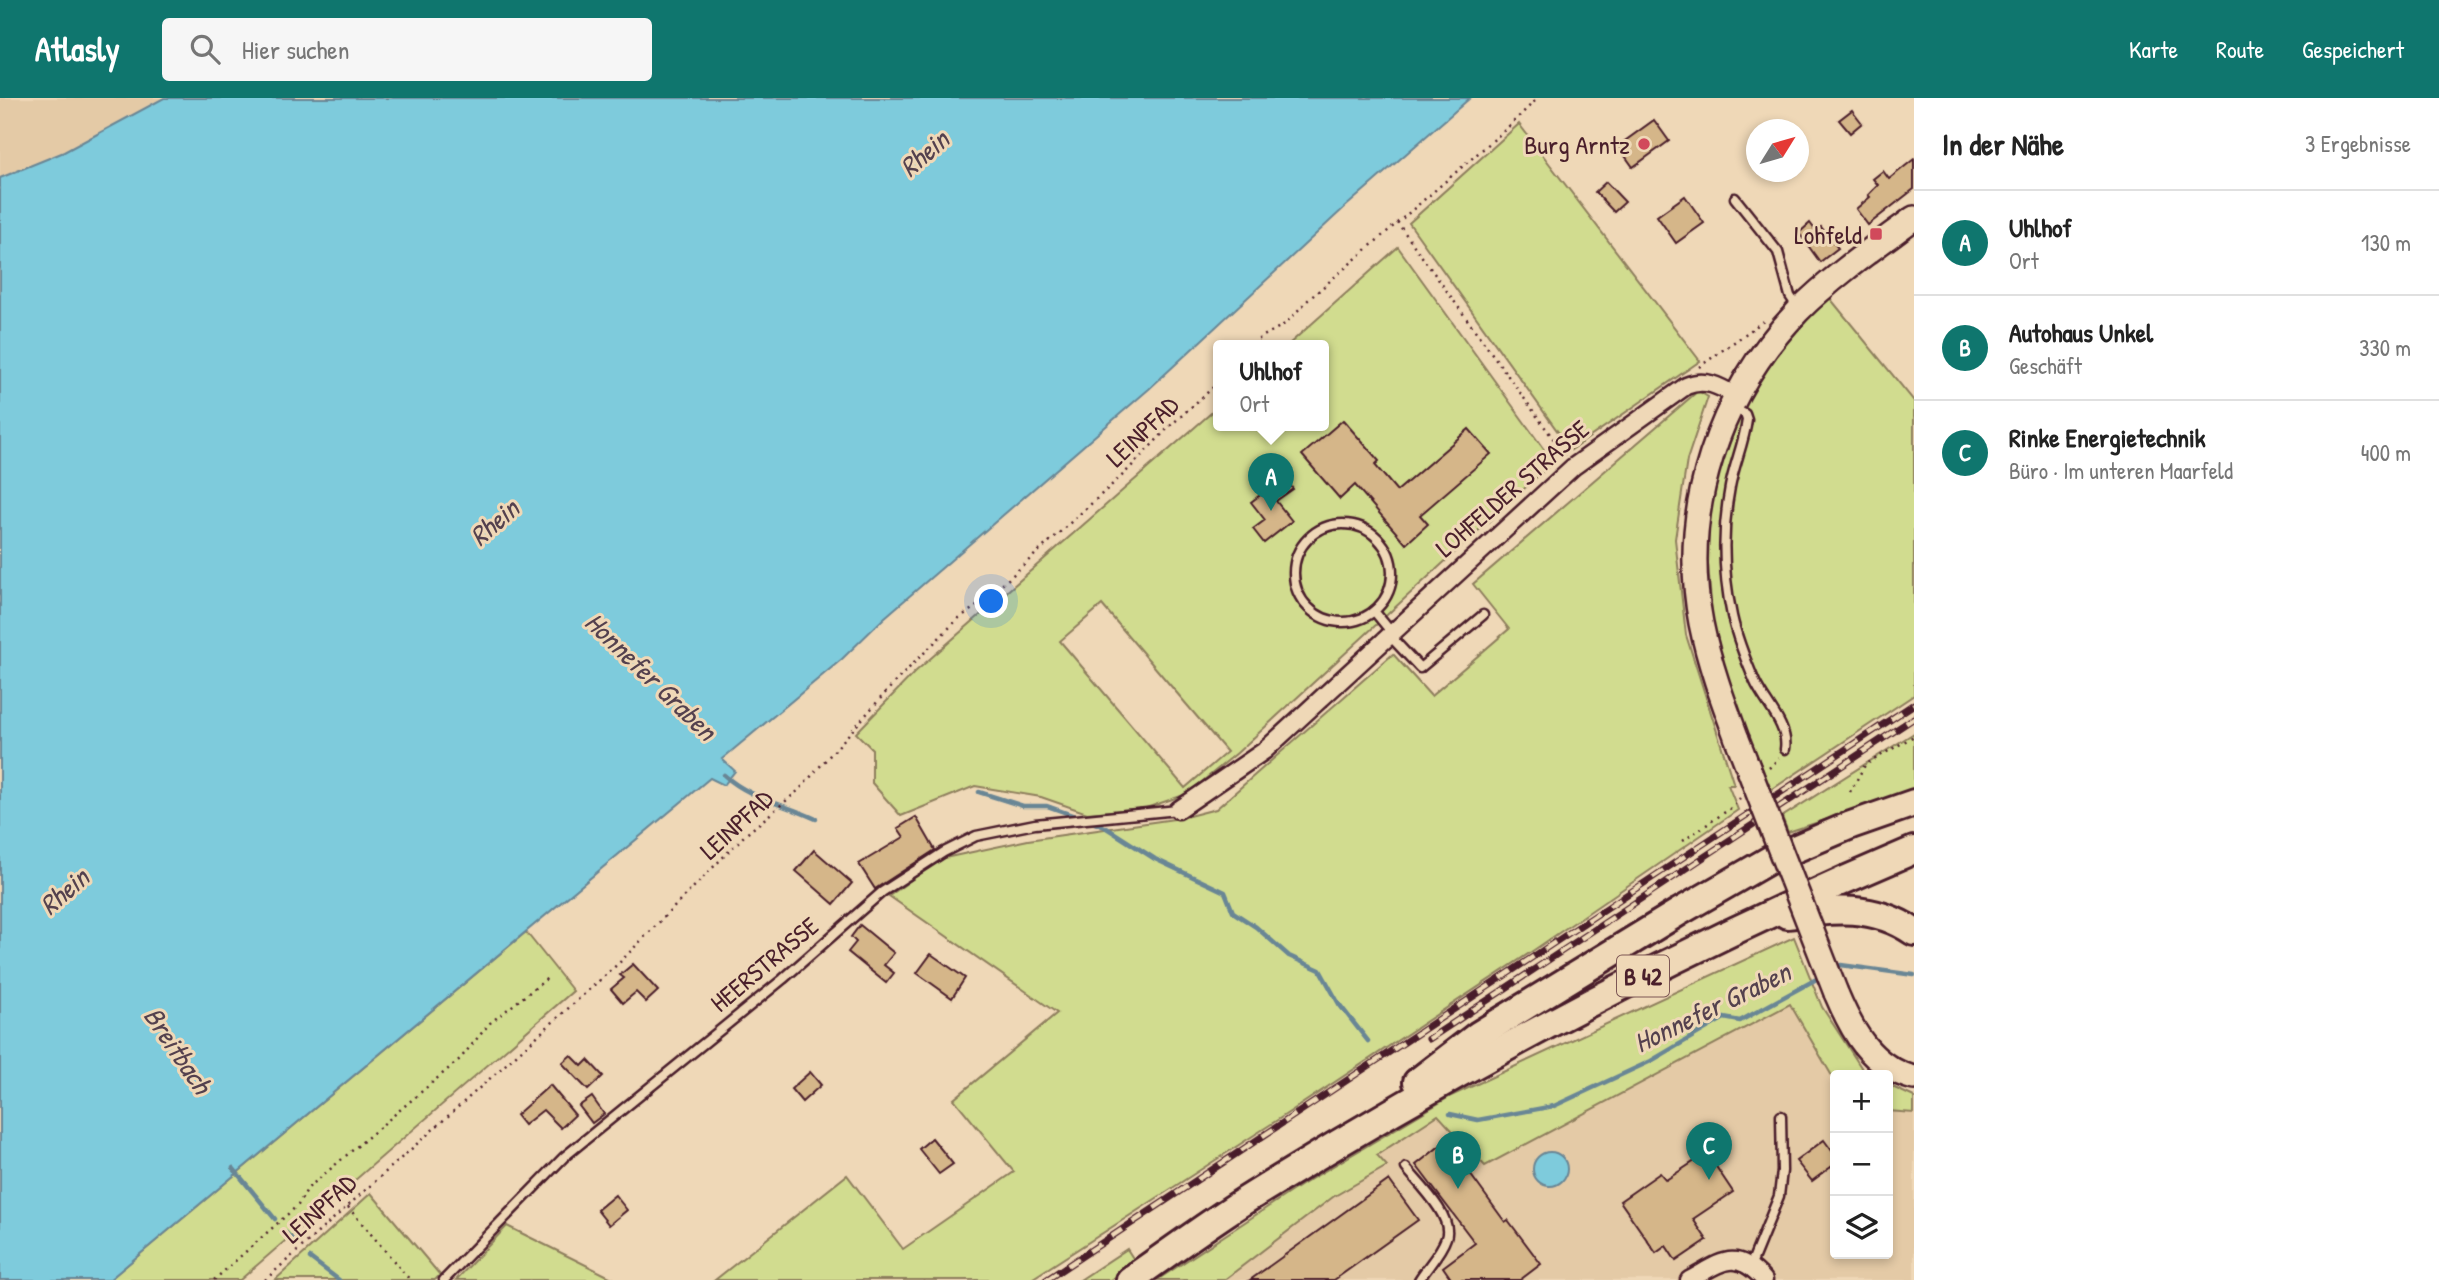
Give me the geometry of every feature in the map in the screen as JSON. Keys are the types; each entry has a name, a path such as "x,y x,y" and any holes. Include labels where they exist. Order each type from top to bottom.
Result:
{"main road":[{"path":"1332,1148 1478,1035 1679,912 1782,854 1903,806"},
{"name":"B 42","path":"1130,1280 1250,1198 1527,1036 1760,918 1914,850"},
{"path":"1760,918 1833,909 1855,910 1886,917 1914,932"}],"street":[{"path":"1914,218 1857,261 1800,310 1754,366 1733,401 1712,451 1698,510 1695,570 1703,632 1718,685 1836,993 1850,1024 1868,1051 1895,1071 1914,1078"},
{"path":"1686,386 1705,382 1718,386 1733,401"},
{"name":"LOHFELDER STRASSE","path":"1178,810 1264,751 1573,467 1686,386"},
{"path":"1689,1280 1725,1261 1740,1261 1764,1280"}],"lane":[{"path":"1735,198 1778,251 1790,296 1800,310"},
{"path":"1733,401 1747,420 1729,489 1724,547 1728,594 1746,661 1761,694 1785,734 1785,750"},
{"path":"1347,524 1363,528 1376,537 1386,550 1391,566 1391,583 1385,598 1374,611 1360,618 1337,621 1315,613 1304,602 1296,588 1293,573 1296,557 1303,543 1315,532 1330,525 1347,524"},
{"path":"1374,611 1420,668 1483,615"},
{"name":"HEERSTRASSE","path":"444,1280 564,1157 783,979 882,892 944,852 976,836 1035,824 1178,810"},
{"path":"1750,1267 1779,1196 1782,1171 1781,1116"},
{"path":"1406,1168 1441,1211 1447,1225 1447,1237 1419,1280"}],"path":[{"path":"1258,340 1285,324 1308,300 1506,129 1538,98"},
{"path":"1397,222 1573,467"},
{"path":"1686,386 1692,372 1766,319"},
{"name":"LEINPFAD","path":"265,1280 620,962 744,836 799,790 896,681 959,618 983,602 1125,473 1170,426 1213,388"},
{"path":"1850,792 1865,765 1914,736"},
{"path":"1683,841 1731,808 1744,793"},
{"path":"214,1280 298,1205 308,1188 460,1059 490,1023 549,977"},
{"path":"348,1207 410,1280"}],"shaded area":[{"path":"0,98 164,98 64,152 0,178"},
{"path":"1791,1004 1830,1072 1830,1259 1893,1259 1893,1111 1914,1113 1914,1280 1224,1280 1333,1197 1386,1166 1376,1155 1438,1115 1485,1166"}],"green space":[{"path":"1519,124 1700,361 1571,450 1409,223"},
{"path":"1398,247 1553,462 1237,753 1187,794 1146,808 1087,813 1041,797 975,786 901,816 872,783 872,749 856,733 915,672 1213,411 1213,431 1329,431 1329,340 1294,340","holes":["1102,605 1227,752 1185,788 1060,641"]},
{"path":"1829,297 1914,401 1914,695 1771,790 1722,669 1712,615 1708,563 1709,517 1719,473 1749,390 1803,318"},
{"path":"1698,391 1708,397 1687,460 1675,539 1686,635 1734,785 1728,785 1738,810 1534,950 1030,1280 715,1280 847,1175 903,1249 1014,1172 954,1099 1057,1013 889,896 940,859 1028,840 1181,818 1216,809 1393,654 1431,696 1509,629 1473,584"},
{"path":"1914,733 1914,791 1788,832 1782,817"},
{"path":"526,932 573,991 240,1280 109,1280"},
{"path":"1794,937 1822,1007 1863,1070 1830,1070 1830,1072 1790,1004 1485,1166 1438,1115 1377,1155 1387,1166 1333,1197 1224,1280 1157,1280 1301,1185 1451,1096"},
{"path":"1893,1087 1914,1097 1914,1113 1893,1111"},
{"path":"371,1193 440,1275 435,1280 275,1280"},
{"path":"507,1226 616,1280 456,1280"},
{"path":"1127,1249 1136,1263 1111,1280 1080,1280"}],"water":[{"name":"Rhein","path":"164,98 1470,98 1344,208 1149,389 884,618 842,659 722,759 735,771 724,785 710,778 109,1280 0,1280 0,178 64,152"},
{"path":"1550,1152 1562,1157 1567,1169 1562,1181 1550,1186 1538,1181 1533,1169 1538,1157"}],"building":[{"path":"1852,110 1862,123 1850,133 1839,120"},
{"name":"Burg Arntz","path":"1654,120 1669,141 1633,167 1618,146"},
{"path":"1914,159 1914,189 1868,225 1856,209 1870,197 1868,195 1878,185 1873,179 1883,171 1889,179"},
{"path":"1606,182 1625,202 1614,212 1595,192"},
{"path":"1685,196 1704,223 1676,243 1657,216"},
{"path":"1810,223 1816,231 1821,227 1838,248 1820,262 1799,233"},
{"path":"1343,420 1379,461 1375,465 1397,491 1469,429 1491,454 1420,515 1428,524 1406,544 1355,485 1340,499 1302,455"},
{"path":"1284,477 1293,489 1276,501 1292,521 1264,543 1253,529 1265,520 1251,502"},
{"path":"916,817 935,850 875,889 859,864 904,837 898,828"},
{"path":"814,850 852,883 834,904 796,871"},
{"path":"860,925 894,953 884,965 894,973 886,983 848,952 856,942 851,937"},
{"path":"931,954 965,978 952,998 917,973"},
{"path":"633,964 658,991 646,1002 636,992 623,1003 611,989 624,978 620,975"},
{"path":"571,1055 582,1066 588,1060 603,1076 588,1090 562,1063"},
{"path":"810,1072 821,1085 802,1102 791,1089"},
{"path":"550,1085 575,1115 561,1128 543,1110 524,1125 516,1115"},
{"path":"592,1097 604,1114 592,1123 579,1106"},
{"path":"932,1138 953,1164 939,1174 919,1149"},
{"path":"1824,1140 1830,1148 1830,1168 1812,1181 1796,1161"},
{"path":"1446,1141 1505,1222 1508,1220 1541,1264 1520,1280 1452,1280 1443,1267 1475,1243 1416,1165"},
{"path":"1707,1153 1733,1192 1693,1219 1707,1240 1676,1261 1666,1246 1656,1253 1620,1201 1660,1173 1666,1180"},
{"path":"1389,1180 1418,1220 1334,1280 1250,1280"},
{"path":"615,1195 627,1210 609,1225 597,1210"}],"waterway":[{"name":"Honnefer Graben","path":"724,775 756,796 816,819"},
{"name":"Honnefer Graben","path":"979,792 1023,806 1047,806 1078,817"},
{"name":"Honnefer Graben","path":"1086,820 1105,827 1155,859 1225,892 1233,912 1256,927 1289,956 1320,970 1339,1004 1368,1041"},
{"name":"Honnefer Graben","path":"1833,969 1841,965 1914,975"},
{"name":"Honnefer Graben","path":"1450,1114 1478,1120 1554,1106 1651,1061 1724,1018 1740,1021 1822,976"},
{"name":"Breitbach","path":"233,1168 275,1219"},
{"path":"286,1233 294,1241"},
{"name":"Breitbach","path":"310,1258 339,1280"}],"railway":[{"path":"1046,1280 1914,704"},
{"path":"1429,1039 1914,718"}],"place":[{"name":"Burg Arntz","path":"1644,144"},
{"name":"Lohfeld","path":"1876,234"},
{"name":"Uhlhof","path":"1271,511"},
{"name":"Rinke Energietechnik","path":"1709,1180"},
{"name":"Autohaus Unkel","path":"1458,1189"}]}
